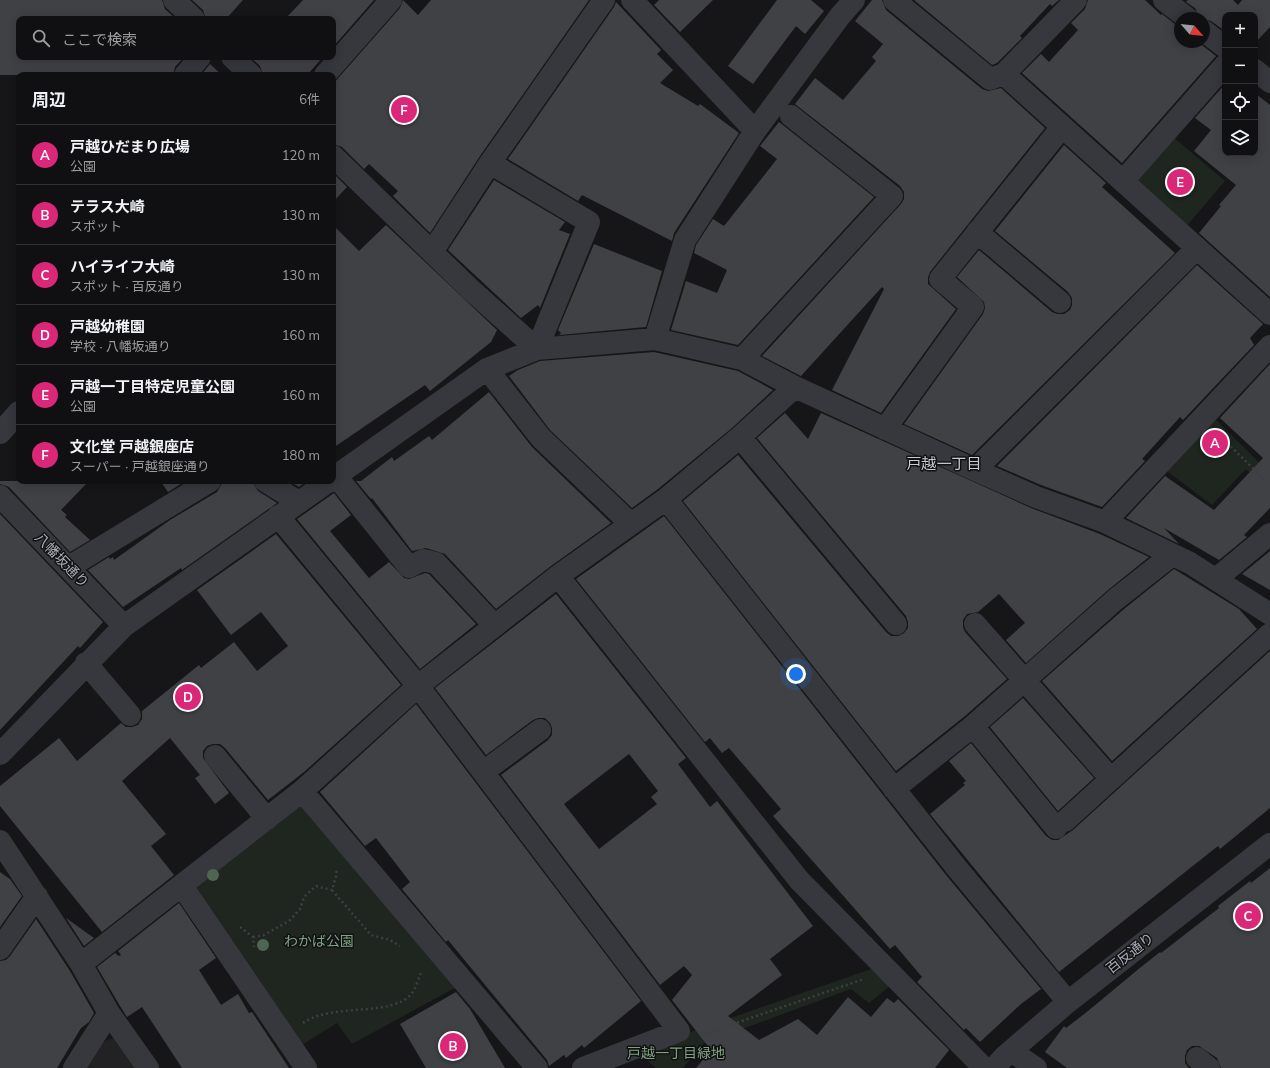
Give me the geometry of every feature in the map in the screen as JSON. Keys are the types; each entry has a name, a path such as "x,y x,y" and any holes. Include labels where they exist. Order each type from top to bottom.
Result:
{"street":[{"path":"174,0 191,16"},
{"path":"328,72 391,0"},
{"path":"432,252 490,163 604,0"},
{"path":"632,0 755,131"},
{"path":"655,339 685,240 755,131 840,16 854,0"},
{"path":"894,0 990,79 1004,74 1076,0"},
{"path":"1164,0 1179,12"},
{"path":"1210,36 1222,45"},
{"path":"188,72 198,60"},
{"path":"235,60 248,72"},
{"path":"1123,181 1222,68"},
{"path":"1258,72 1270,82"},
{"path":"1004,74 1270,314"},
{"path":"742,359 892,196 792,116"},
{"path":"885,429 973,306 940,279 1062,127"},
{"path":"336,159 470,289 537,349"},
{"path":"490,163 589,222 537,349"},
{"path":"977,232 1060,302"},
{"path":"975,470 1197,248"},
{"path":"336,476 487,369 537,349 655,339 742,359 795,387 975,470 1036,497 1105,522 1172,555 1216,579 1270,614"},
{"path":"1105,522 1270,347"},
{"path":"487,369 540,438 631,524"},
{"path":"81,964 302,791 418,686 558,576 666,499 740,437 795,387"},
{"path":"0,433 16,415"},
{"path":"740,437 896,624"},
{"path":"336,482 409,567 424,560 436,563 495,626"},
{"path":"69,567 205,484"},
{"path":"270,484 299,502"},
{"path":"0,754 86,663 124,626 324,484"},
{"name":"八幡坂通り","path":"0,496 124,626"},
{"path":"666,499 956,867 1068,1002"},
{"path":"278,516 418,686 679,1031 583,1068"},
{"path":"1216,579 1270,534"},
{"path":"894,789 973,726 1116,599 1172,555"},
{"path":"558,576 799,880 984,1068"},
{"path":"975,624 1111,779"},
{"path":"973,726 1061,824 1270,634"},
{"path":"86,663 130,715"},
{"path":"483,772 540,730"},
{"path":"215,756 267,819"},
{"path":"302,791 537,1068"},
{"path":"0,841 81,964 109,1013 148,1068"},
{"name":"百反通り","path":"994,1068 1011,1051 1068,1002 1270,844"},
{"path":"182,886 306,1068"},
{"path":"0,949 37,896"},
{"path":"74,1068 109,1013"},
{"path":"1011,1051 1036,1068"}],"path":[{"path":"1202,418 1270,485"},
{"path":"332,890 337,873 333,867"},
{"path":"253,937 264,935 289,921 300,909 304,896 316,886 332,890 371,935 390,940 406,949"},
{"path":"299,1026 313,1016 325,1012 368,1009 398,1002 412,993 420,973 418,966"},
{"path":"696,1036 888,970"},
{"path":"420,973 458,974"}],"shaded area":[{"path":"113,1038 136,1068 81,1068 97,1044"}],"green space":[{"path":"1172,136 1225,181 1185,228 1135,183"},
{"path":"1214,418 1270,473 1270,493 1246,469 1212,505 1164,469"},
{"name":"わかば公園","path":"302,791 462,984 352,1044 337,1023 294,1050 182,886"},
{"name":"戸越一丁目緑地","path":"874,968 891,985 869,1003 851,989 704,1043 683,1068 656,1068 636,1051"}],"building":[{"path":"0,0 162,0 165,9 173,16 16,16 16,60 181,60 175,67 174,72 16,72 16,75 0,75"},
{"path":"192,0 243,0 229,16 205,16 203,10"},
{"path":"303,0 374,0 336,44 336,16 288,16"},
{"path":"403,0 418,15 431,0 589,0 480,156 430,233 393,196 398,191 369,164 364,169 342,147 336,145 336,81 400,8"},
{"path":"659,0 713,0 680,32 654,5"},
{"path":"777,0 811,0 824,11 805,34 796,26 753,84 728,66"},
{"path":"872,0 882,0 886,10 982,89 988,91 1001,88 1045,128 930,272 928,284 956,309 881,413 832,390 884,289 882,287 801,376 762,356 904,199 904,192 900,186 795,104 815,78 843,100 876,61 872,57 883,44 855,21"},
{"path":"914,0 1059,0 1052,6 1050,4 1020,36 1022,38 997,63 992,65"},
{"path":"1088,0 1145,0 1161,15 1162,14 1174,23 1174,48 1206,48 1216,56 1122,163 1022,73 1041,54 1049,62 1078,30 1071,23 1085,9"},
{"path":"1188,0 1233,0 1238,5 1242,0 1270,0 1270,27 1258,40 1258,12 1222,12 1222,29 1210,21 1210,12 1197,12 1195,8 1186,2"},
{"path":"616,2 661,50 657,54 673,70 660,83 698,106 700,104 739,133 674,233 672,241 582,195 578,201 508,159"},
{"path":"253,60 320,60 310,72 262,72 260,66"},
{"path":"210,64 219,72 203,72"},
{"path":"1222,87 1222,156 1258,156 1258,95 1270,105 1270,297 1199,233 1221,206 1219,205 1236,185 1194,151 1211,130 1195,118"},
{"path":"779,122 874,197 738,345 671,330 686,281 717,293 727,270 694,253 696,245 713,219 724,226 777,159 760,146"},
{"path":"1064,145 1106,183 1102,187 1175,253 972,455 904,424 983,314 985,308 984,302 957,277 979,250 1052,312 1064,314 1070,310 1072,298 1068,292 995,231"},
{"path":"336,176 347,187 336,199"},
{"path":"494,180 565,222 559,230 570,234 540,308 538,305 521,318 448,250"},
{"path":"386,225 497,330 491,342 430,391 425,385 336,446 336,228 359,251"},
{"path":"594,244 662,271 646,327 559,335 561,333 558,330"},
{"path":"1197,265 1263,324 1250,338 1254,345 1183,420 1180,417 1142,459 1145,461 1102,507 1041,485 997,466"},
{"path":"654,352 738,371 773,390 732,428 658,489 632,508 550,430 509,376 518,370 540,361"},
{"path":"1270,364 1270,508 1244,535 1247,537 1219,560 1164,528 1179,544 1126,518 1165,476 1214,510 1263,458 1220,418"},
{"path":"489,392 532,447 611,523 551,566 496,609 445,554 426,548 412,551 372,498 371,499 356,481 361,481 392,457 394,461 429,436 432,440"},
{"path":"785,413 808,439 821,413 1031,508 1100,534 1149,557 1108,590 1026,663 1006,640 1025,623 999,594 978,612 967,614 963,620 965,632 1007,679 965,716 896,771 683,501 738,455 886,632 891,636 898,636 904,633 908,628 906,616 757,438"},
{"path":"0,481 16,481 16,484 86,484 61,510 67,515 65,517 90,540 70,552 9,487 0,484"},
{"path":"162,484 181,484 168,492"},
{"path":"221,484 254,484 258,491 277,503 182,570 181,568 123,607 88,570 109,557 110,559 113,557 114,560 170,520 217,492"},
{"path":"294,484 303,484 299,487"},
{"path":"334,493 351,515 330,531 369,578 389,562 404,578 409,579 425,573 429,574 476,624 420,669 297,519"},
{"path":"0,514 103,622 80,648 78,646 0,730"},
{"path":"664,516 946,875 1041,989 1021,1004 980,1042 966,1028 964,1030 917,982 922,977 895,945 890,949 773,816 781,809 729,748 722,753 710,738 705,742 576,579"},
{"path":"276,534 401,685 304,772 268,800 225,748 220,744 213,744 207,746 203,751 203,758 229,793 215,804 195,778 200,775 170,738 122,781 166,834 151,846 174,875 102,932 0,806 0,786 59,738 77,761 121,723 126,727 138,725 142,719 142,711 199,665 201,668 234,642 257,671 288,646 261,612 231,635 197,590"},
{"path":"1270,551 1270,590 1242,574"},
{"path":"1174,569 1239,609 1257,629 1112,761 1042,681 1124,609"},
{"path":"556,594 686,758 678,764 710,807 717,801 813,926 770,959 782,975 728,1016 759,1040 798,1019 817,1035 848,997 871,1017 887,998 894,1003 898,999 949,1050 935,1068 696,1068 711,1050 672,1000 692,975 684,966 660,985 501,775 548,740 552,735 550,723 545,718 533,720 486,755 435,688","holes":["629,754 658,791 651,797 657,804 599,849 564,804"]},
{"path":"1270,651 1270,808 1220,849 1218,846 1059,972 930,814 965,785 963,783 966,781 949,761 971,743 1046,836 1052,840 1058,840 1073,830"},
{"path":"1023,698 1094,778 1058,811 990,727"},
{"path":"416,704 641,1001 584,1048 582,1045 566,1058 564,1055 549,1066 547,1060 448,940 446,942 402,889 410,882 376,838 365,846 320,792"},
{"path":"1270,868 1270,1068 1221,1068 1217,1058 1199,1046 1192,1046 1187,1050 1185,1063 1189,1068 1067,1068 1045,1052 1064,1026 1066,1028 1160,952 1161,953 1219,908 1218,906 1250,881 1251,883"},
{"path":"0,872 10,879 22,896 0,927"},
{"path":"179,903 216,958 199,970 221,1005 238,994 249,1013 252,1012 289,1068 182,1068 142,1007 127,1017 97,967 115,953 119,956 121,955 118,951"},
{"path":"66,918 94,938 84,946"},
{"path":"36,919 70,971 94,1013 89,1022 81,1028 57,1068 0,1068 0,961 6,960 10,956"},
{"path":"456,992 470,1009 505,1068 426,1068 400,1024"}],"place":[{"name":"文化堂 戸越銀座店","path":"404,110"},
{"name":"戸越一丁目特定児童公園","path":"1180,182"},
{"name":"戸越ひだまり広場","path":"1215,443"},
{"name":"戸越幼稚園","path":"188,697"},
{"name":"ハイライフ大崎","path":"1248,916"},
{"name":"テラス大崎","path":"453,1046"}],"district":[{"name":"戸越一丁目","path":"944,463"}]}
